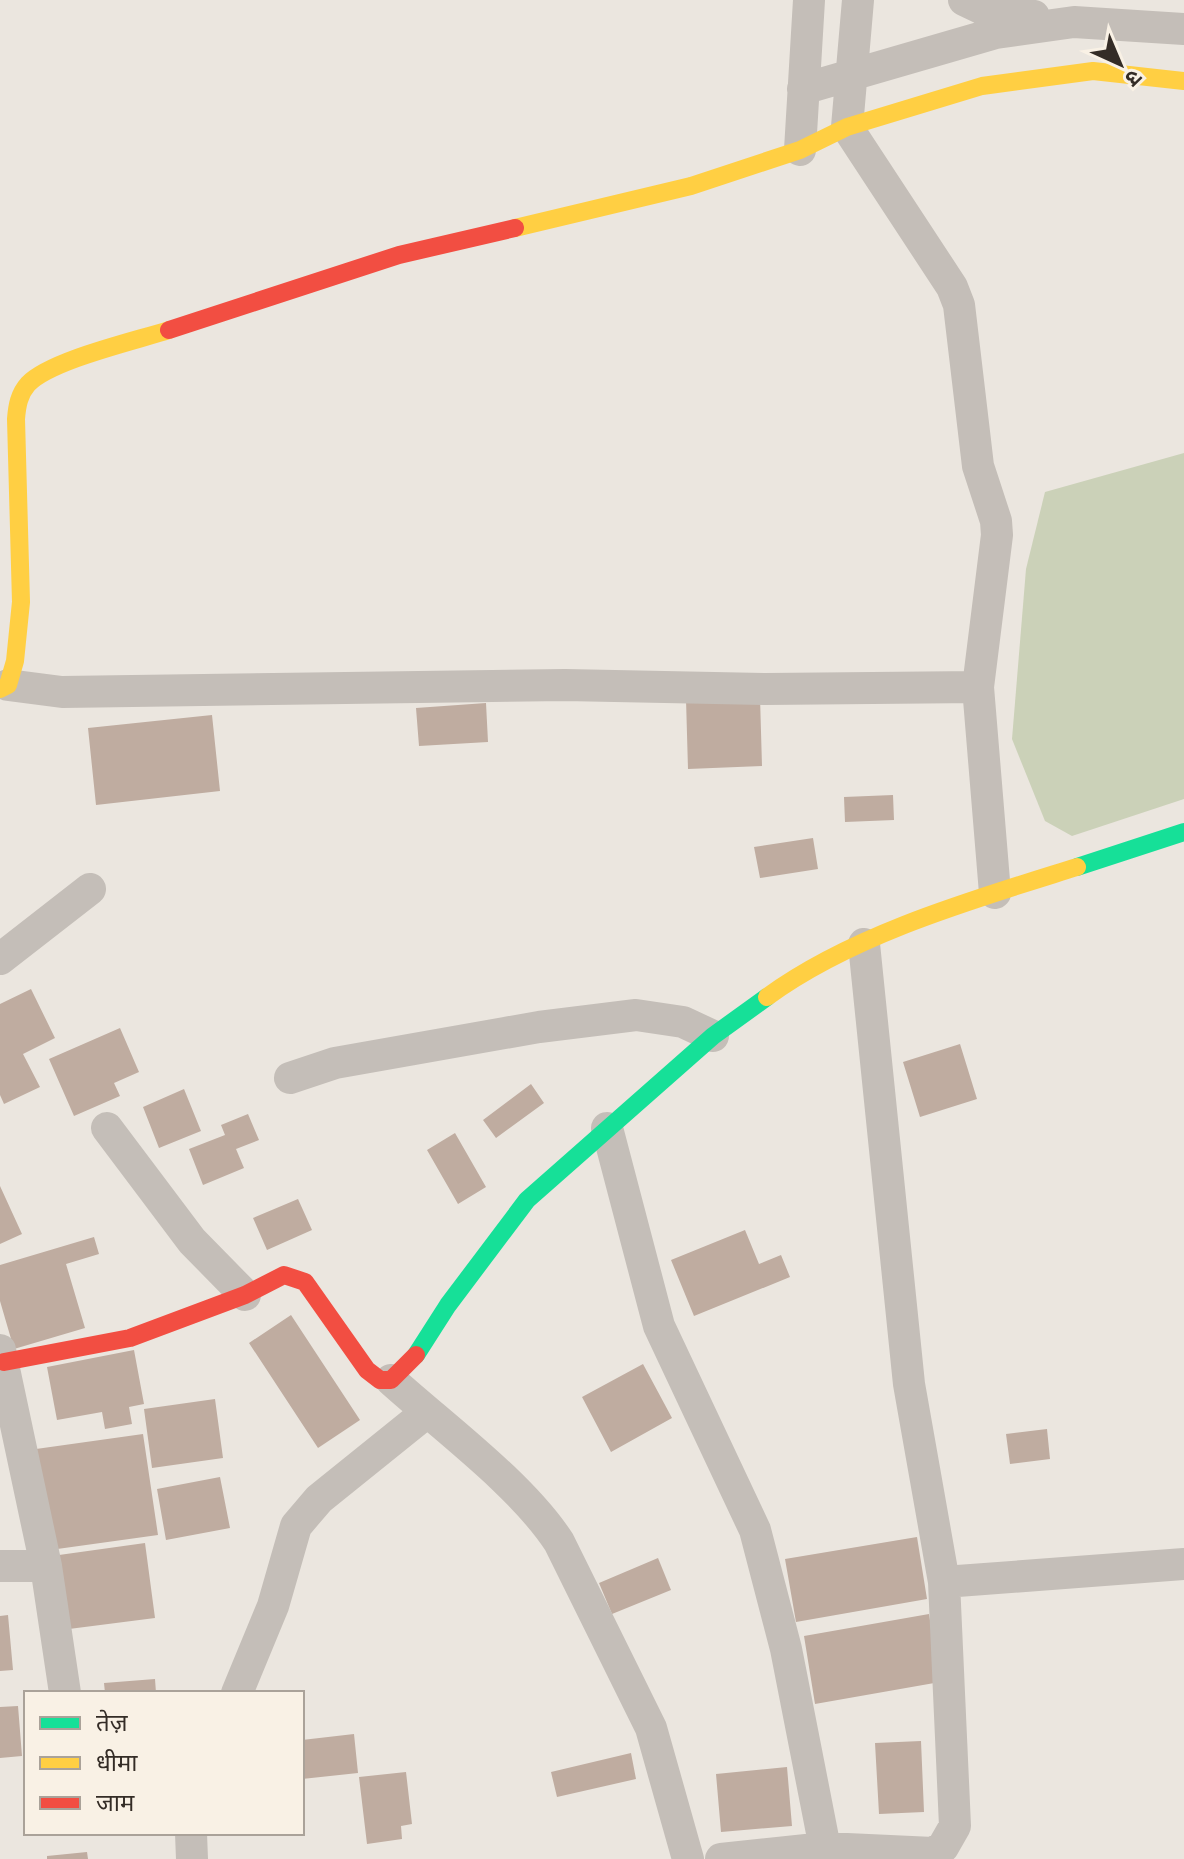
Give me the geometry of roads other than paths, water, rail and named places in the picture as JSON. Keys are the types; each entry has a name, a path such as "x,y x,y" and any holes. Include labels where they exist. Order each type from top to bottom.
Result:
{"street":[{"path":"800,150 809,0"},
{"path":"858,0 847,127 952,287 959,305 978,466 996,521 997,535 978,687 995,893"},
{"path":"964,0 985,10 1074,22 1184,29"},
{"path":"803,89 996,33 1074,22"},
{"path":"978,687 766,689 565,685 62,692 4,687 15,668 21,582 16,519 18,403 30,379 50,369 399,255 691,186 800,150 847,127 982,86 1093,71 1184,81"},
{"path":"391,1380 415,1357 448,1305 519,1209 713,1036 800,973 864,944 995,893 1184,832"},
{"path":"0,959 90,889"},
{"path":"721,1859 825,1848 937,1856 955,1826 944,1582 909,1384 864,944"},
{"path":"290,1078 335,1063 539,1027 636,1015 683,1022 713,1036"},
{"path":"107,1128 192,1241 245,1295"},
{"path":"607,1128 659,1326 755,1530 786,1649 825,1848"},
{"path":"65,1691 46,1566 2,1356 130,1338 245,1295 273,1279 284,1275 296,1277 313,1292 367,1370 380,1380 391,1380 427,1412 546,1523 559,1542 651,1728 688,1859"},
{"path":"238,1691 273,1606 296,1526 319,1499 427,1412"},
{"path":"944,1582 1184,1564"},
{"path":"0,1566 46,1566"},
{"path":"191,1835 192,1859"}]}
